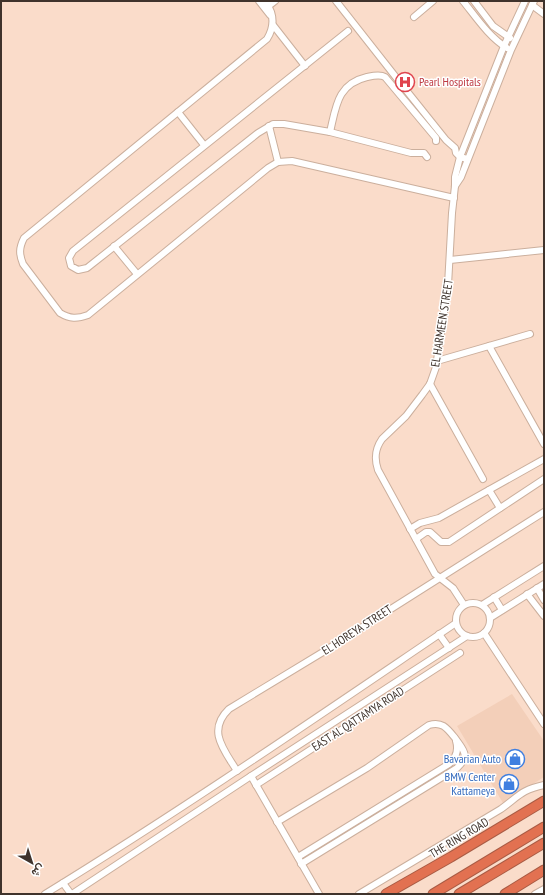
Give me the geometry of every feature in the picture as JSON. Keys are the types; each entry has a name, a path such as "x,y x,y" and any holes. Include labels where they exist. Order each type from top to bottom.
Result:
{"highway":[{"name":"THE RING ROAD","path":"386,894 544,801"},
{"path":"433,894 544,827"},
{"path":"459,894 544,843"},
{"path":"505,894 544,870"}],"street":[{"path":"258,1 266,5 273,17 273,25 267,39 24,238 20,246 20,256 23,264 60,313 67,317 81,318 88,315 268,168 278,162 292,161 454,198"},
{"path":"266,5 275,1"},
{"path":"336,1 412,98 454,148 456,153 467,159"},
{"path":"414,16 433,1"},
{"path":"474,1 493,26 515,41"},
{"name":"EL HARMEEN STREET","path":"464,605 454,588 439,578 434,572 378,470 375,457 382,439 406,416 430,384 437,361 447,297 455,177 460,156 504,46 525,1"},
{"path":"465,2 488,32 511,50"},
{"path":"533,3 544,14"},
{"name":"EL HARMEEN STREET","path":"455,186 460,178 511,50 533,3"},
{"path":"273,25 305,66"},
{"path":"348,31 73,251 70,254 69,262 74,269 83,270 269,126 284,124 330,132 411,153 424,153 427,157"},
{"path":"330,132 337,101 345,89 356,80 370,76 384,76 437,139 436,140"},
{"path":"400,95 406,90"},
{"path":"406,102 412,98"},
{"path":"178,112 204,145"},
{"path":"269,126 278,162"},
{"path":"454,148 464,148 470,151"},
{"path":"114,246 137,274"},
{"path":"450,260 544,250"},
{"path":"437,361 530,334"},
{"path":"489,346 544,444"},
{"path":"430,384 484,479"},
{"path":"410,529 420,523 439,518 544,459"},
{"path":"416,539 426,532 430,532 441,542 447,543 544,479"},
{"path":"489,490 500,508"},
{"name":"EL HOREYA STREET","path":"237,771 220,744 218,736 219,724 226,712 544,512"},
{"path":"482,605 544,566"},
{"path":"490,618 544,584"},
{"path":"537,588 544,600"},
{"path":"527,594 544,616"},
{"path":"494,597 502,610"},
{"path":"473,603 482,605 486,608 490,618 489,626 484,633 476,637 467,636 459,631 456,623 457,612 464,605 473,603"},
{"path":"45,894 237,771 456,623"},
{"path":"484,633 544,724"},
{"path":"439,634 449,648"},
{"path":"63,883 72,894 467,636"},
{"name":"EAST AL QATTAMYA ROAD","path":"256,785 460,653"},
{"path":"277,822 367,768 429,725 436,724 445,726 464,751 464,758 459,766 447,775 301,864"},
{"path":"291,734 298,745"},
{"path":"298,857 452,762 456,756 458,748 456,740"},
{"path":"443,768 447,775"},
{"path":"251,776 319,894"},
{"path":"359,894 501,809 527,789 544,785"},
{"path":"385,804 388,810"},
{"path":"334,835 338,841"},
{"path":"535,894 544,889"}],"shaded area":[{"path":"512,694 544,741 544,777 503,803 457,726"}],"place":[{"name":"Pearl Hospitals","path":"405,82"},
{"name":"Bavarian Auto","path":"515,759"},
{"name":"BMW Center Kattameya","path":"509,784"}]}
